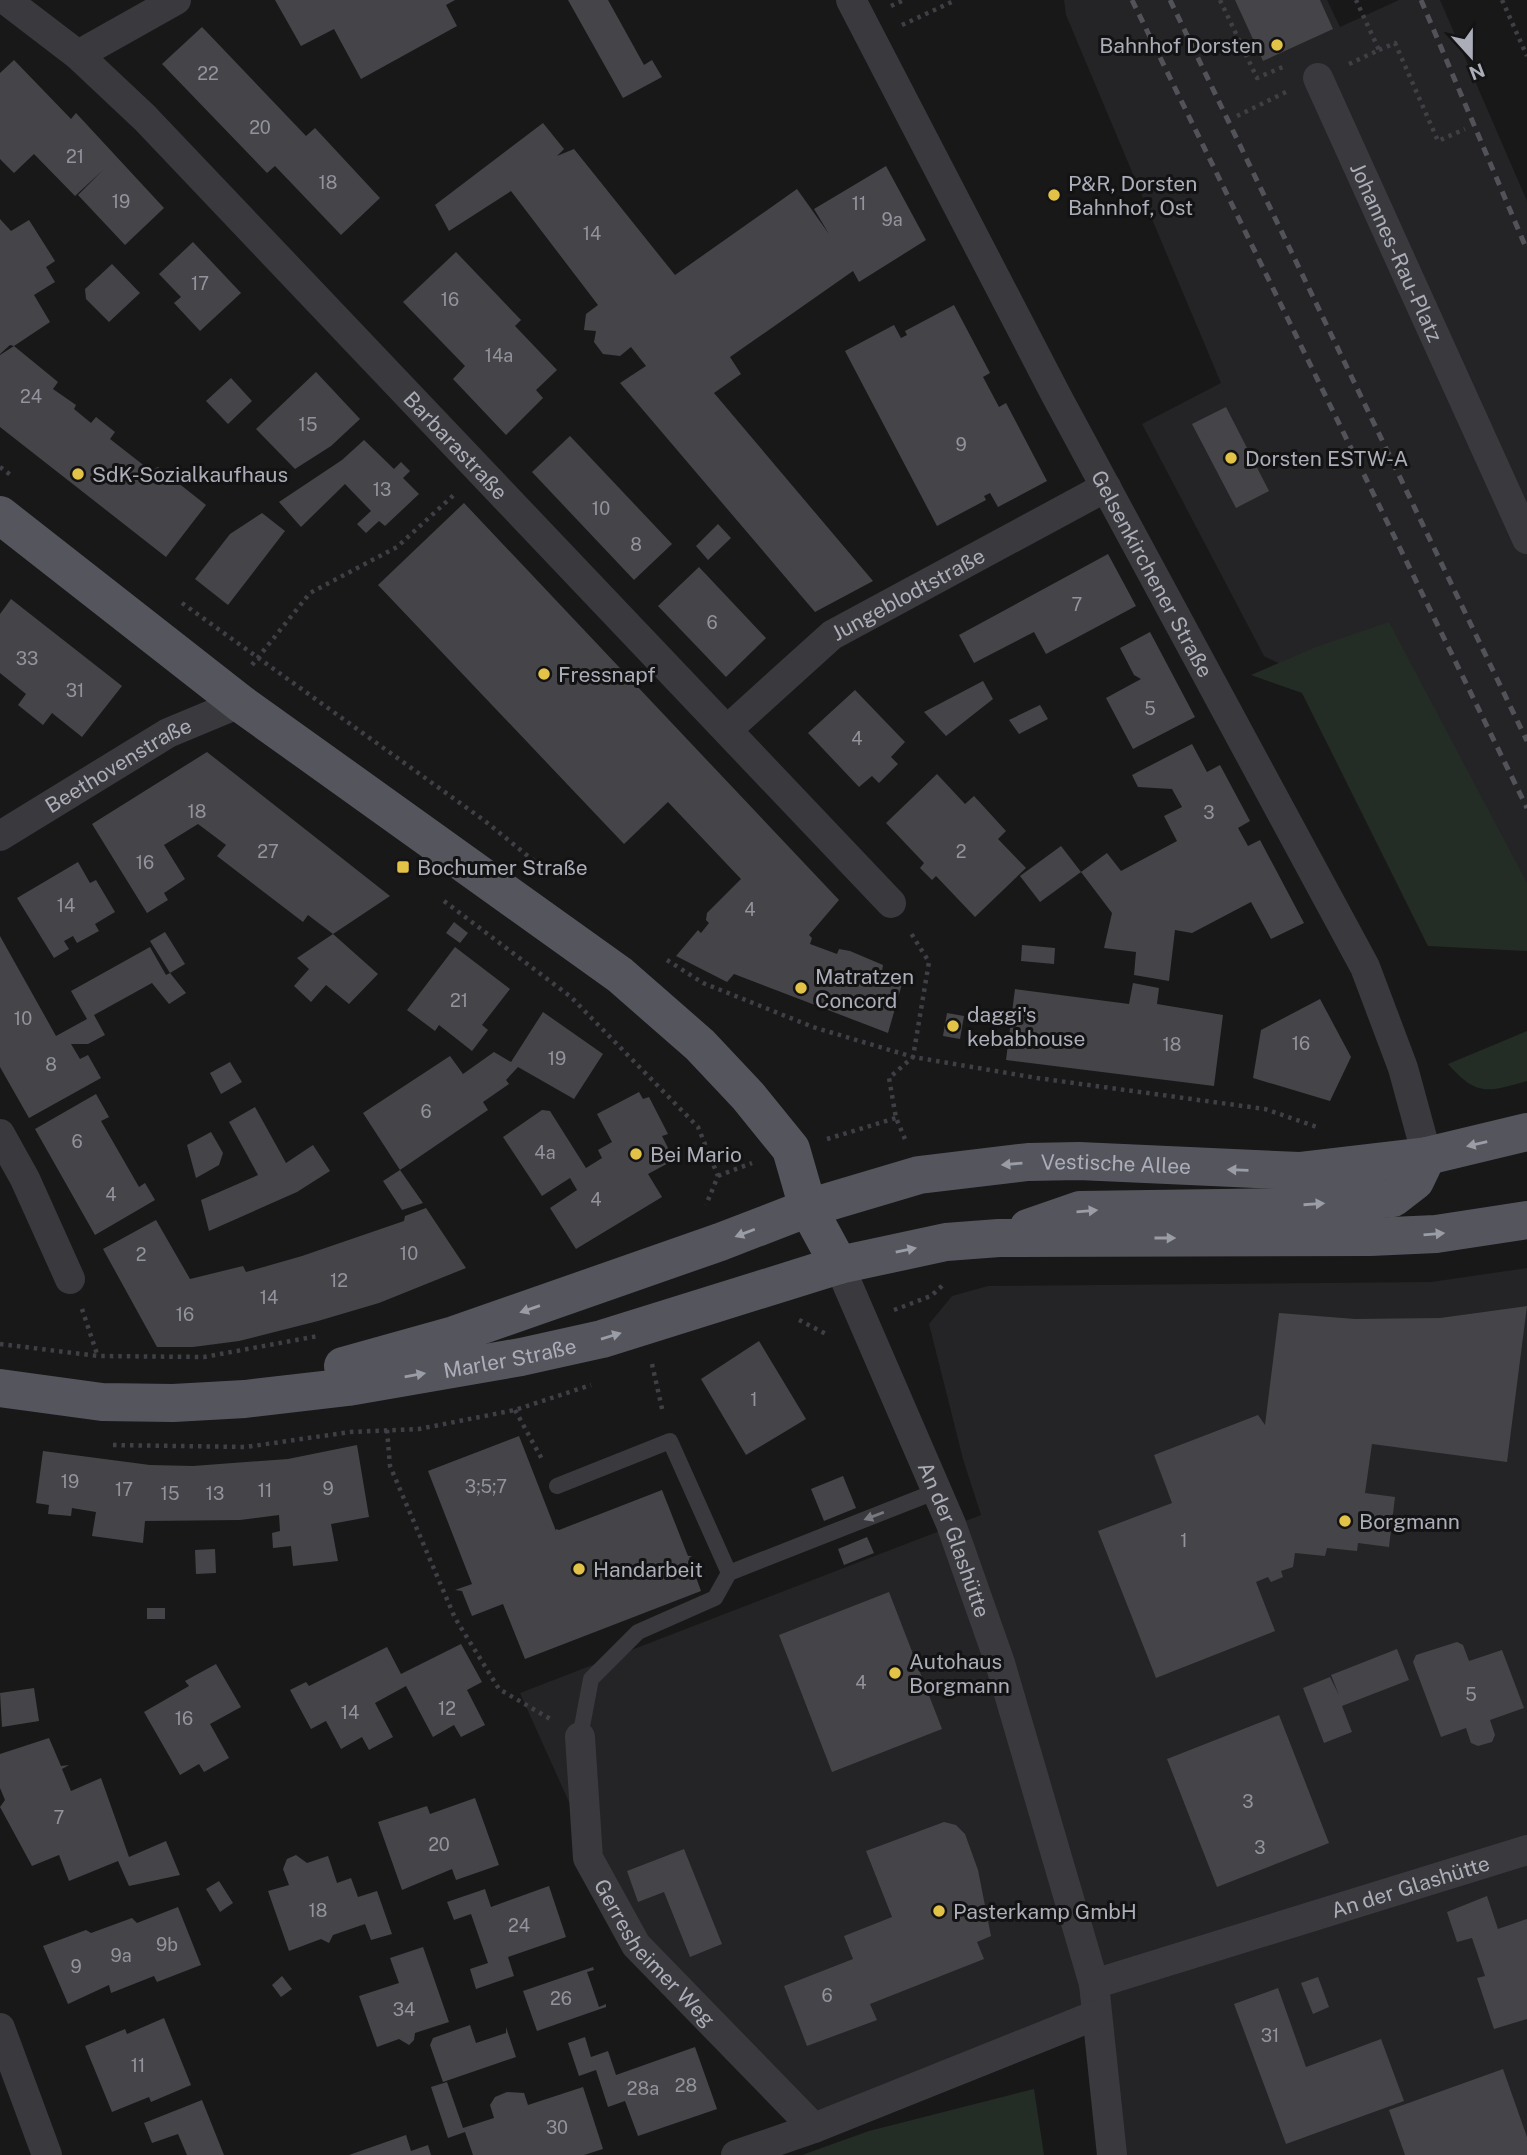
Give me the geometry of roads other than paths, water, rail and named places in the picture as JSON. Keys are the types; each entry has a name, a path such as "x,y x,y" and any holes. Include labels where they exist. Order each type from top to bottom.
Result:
{"main road":[{"path":"0,514 234,699 620,975 700,1045 748,1096 791,1149 808,1208 839,1265"},
{"name":"Vestische Allee","path":"808,1208 919,1175 1028,1162 1079,1161 1299,1171 1427,1156 1527,1132"},
{"name":"Vestische Allee","path":"999,1238 1080,1210 1285,1207 1393,1198 1415,1181 1427,1156"},
{"name":"Marler Straße","path":"173,1403 276,1384 454,1335 707,1247 808,1208"},
{"name":"Vestische Allee","path":"839,1265 946,1241 999,1238 1370,1237 1436,1234 1527,1220"},
{"name":"Marler Straße","path":"0,1388 102,1402 173,1403 245,1399 348,1387 521,1357 602,1339 839,1265"}],"street":[{"name":"Barbarastraße","path":"6,0 78,55 145,118 891,903"},
{"path":"78,55 176,0"},
{"name":"Gelsenkirchener Straße","path":"851,0 1106,487 1365,967 1403,1068 1427,1156"},
{"name":"Johannes-Rau-Platz","path":"1318,78 1527,539"},
{"name":"Jungeblodtstraße","path":"727,730 832,635 1106,487"},
{"name":"Beethovenstraße","path":"0,836 168,733 234,699"},
{"path":"0,1134 25,1179 70,1279"},
{"name":"An der Glashütte","path":"839,1265 937,1491 1000,1663 1094,1984 1112,2155"},
{"name":"Gerresheimer Weg","path":"580,1737 587,1858 636,1945 814,2128"},
{"name":"An der Glashütte","path":"1094,1984 1527,1850"},
{"path":"736,2155 814,2128 1096,2015"},
{"path":"0,2028 47,2155"}],"lane":[{"path":"557,1486 670,1441 729,1573"},
{"path":"580,1737 591,1678 638,1632 715,1598 729,1573 937,1491"}],"railway":[{"path":"1132,0 1527,808"},
{"path":"1170,0 1527,741"},
{"path":"1421,0 1527,250"}],"place":[{"name":"Bahnhof Dorsten","path":"1277,45"},
{"name":"P&R, Dorsten Bahnhof, Ost","path":"1054,195"},
{"name":"Dorsten ESTW-A","path":"1231,458"},
{"name":"SdK-Sozialkaufhaus","path":"78,474"},
{"name":"Fressnapf","path":"544,674"},
{"name":"Bochumer Straße","path":"403,867"},
{"name":"Matratzen Concord","path":"801,988"},
{"name":"daggi's kebabhouse","path":"953,1026"},
{"name":"Bei Mario","path":"636,1154"},
{"name":"Borgmann","path":"1345,1521"},
{"name":"Handarbeit","path":"579,1569"},
{"name":"Autohaus Borgmann","path":"895,1673"},
{"name":"Pasterkamp GmbH","path":"939,1911"}]}
